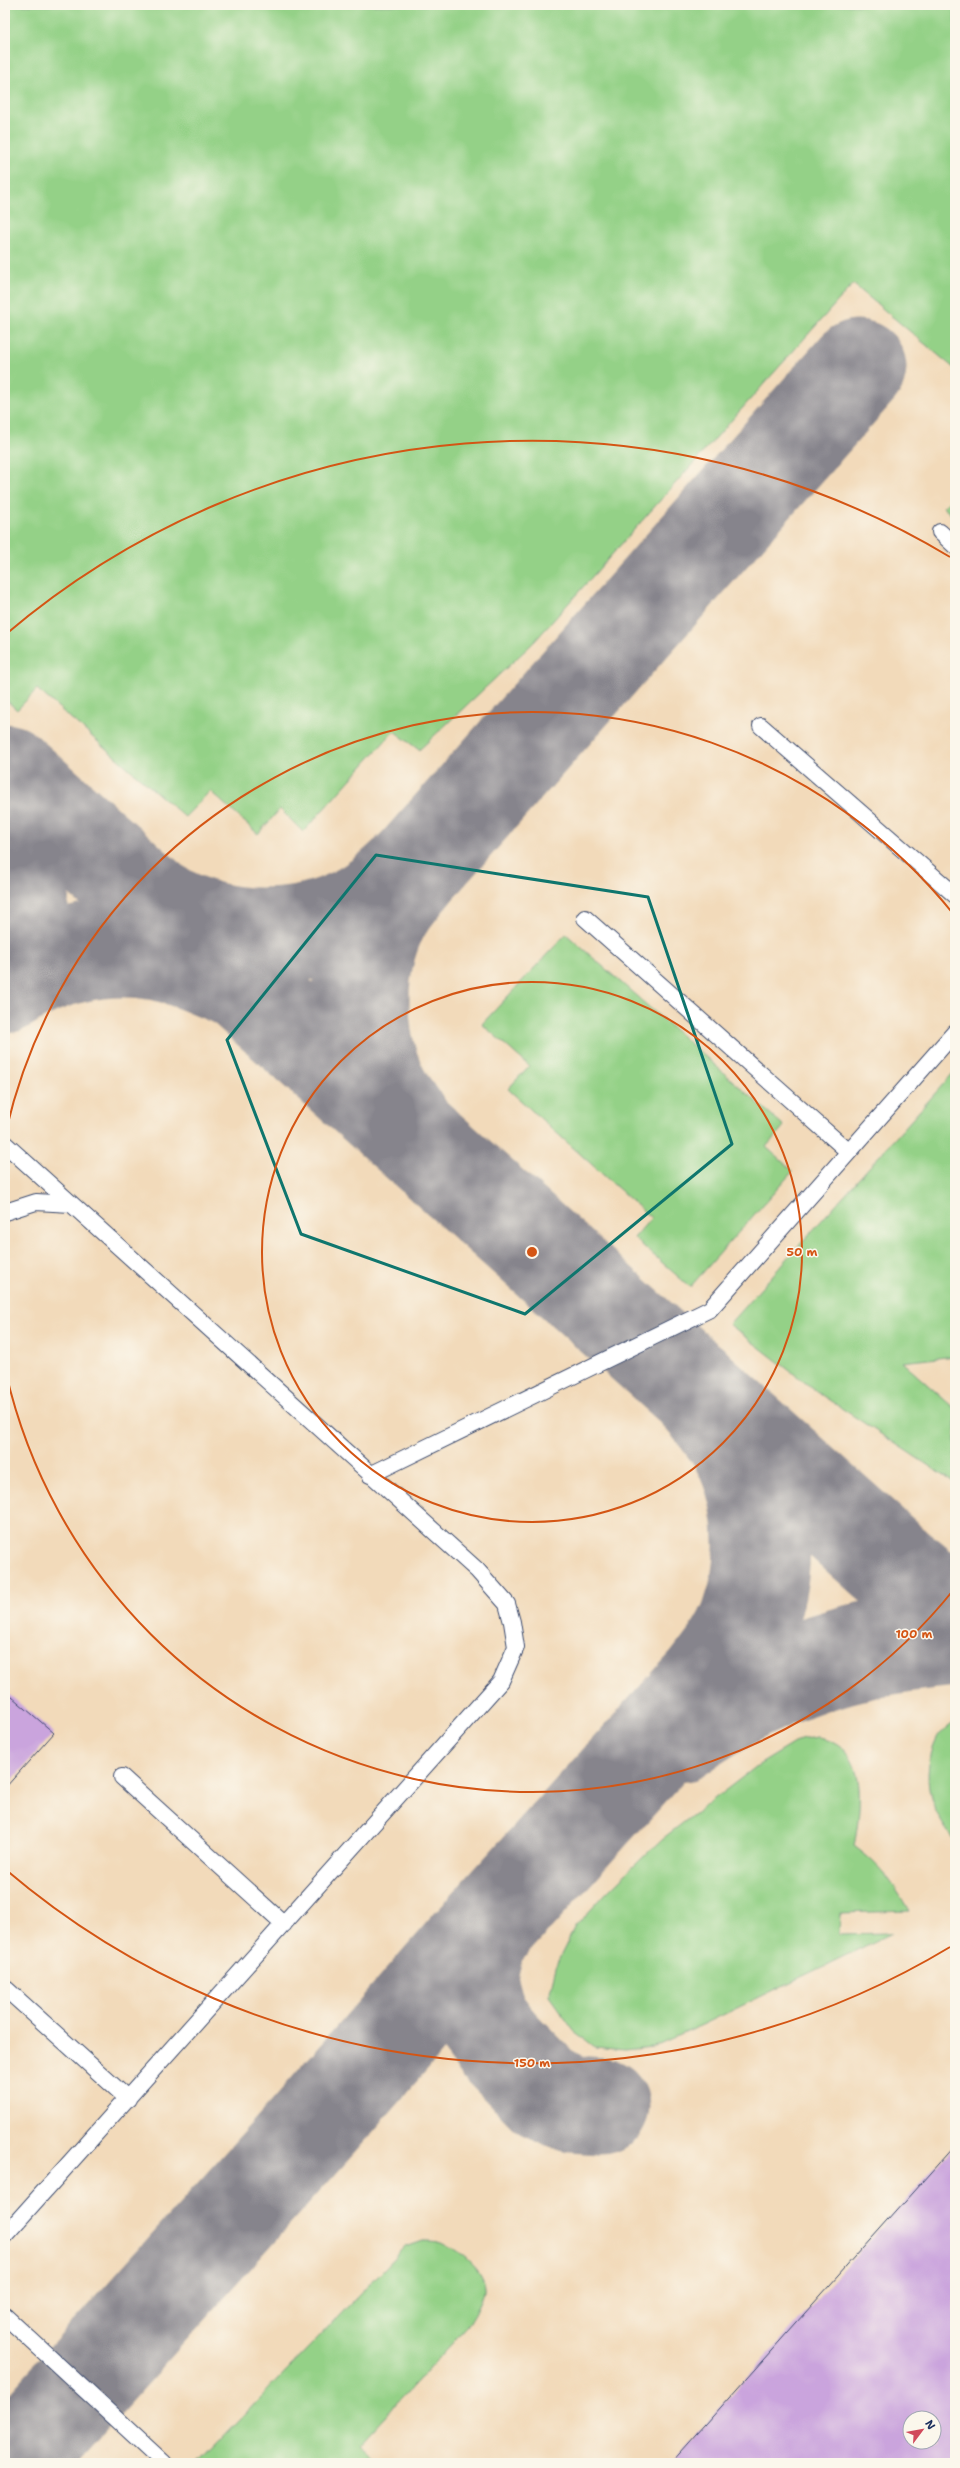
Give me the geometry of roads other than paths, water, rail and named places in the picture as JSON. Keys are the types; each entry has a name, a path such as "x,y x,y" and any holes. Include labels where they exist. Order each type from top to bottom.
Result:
{"lane":[{"path":"940,532 955,546"},
{"path":"762,726 955,895"},
{"path":"585,918 849,1152"},
{"path":"370,1475 710,1309 955,1032"},
{"path":"5,1144 477,1570 507,1604 516,1647 501,1681 5,2235"},
{"path":"5,1212 36,1202 71,1204"},
{"path":"122,1777 284,1924"},
{"path":"5,1988 128,2099"},
{"path":"5,2316 164,2463"}]}
